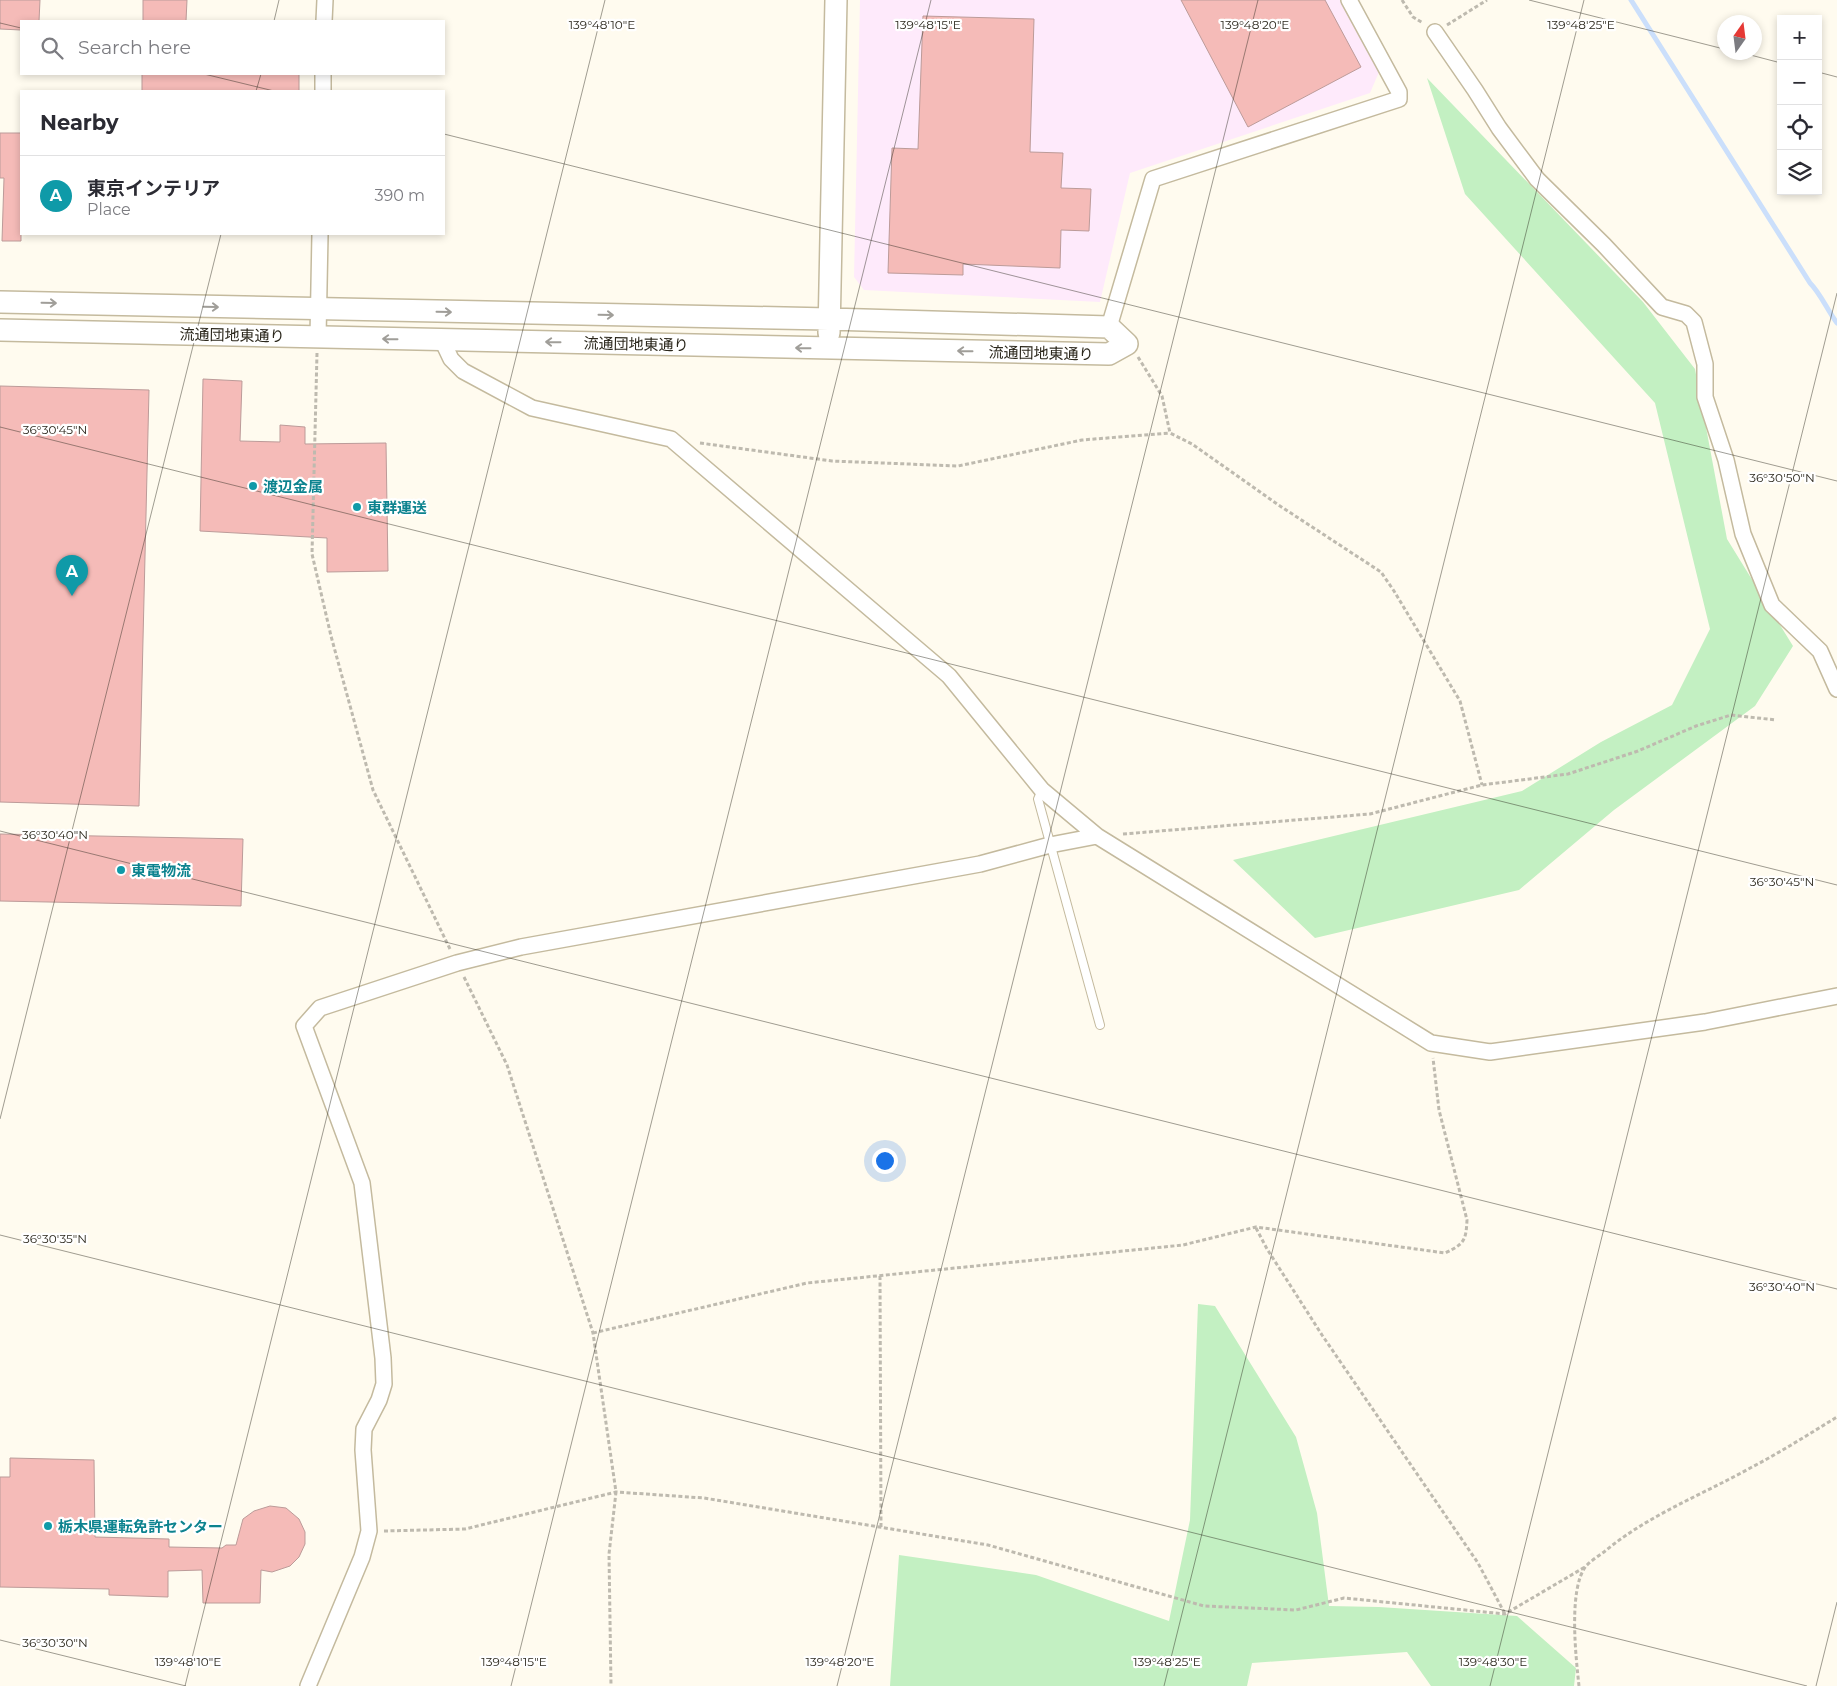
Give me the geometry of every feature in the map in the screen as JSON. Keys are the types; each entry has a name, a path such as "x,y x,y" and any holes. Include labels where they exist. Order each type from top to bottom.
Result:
{"street":[{"path":"324,20 325,0"},
{"path":"829,348 836,0"},
{"path":"1126,344 1109,327 1153,178 1399,99 1399,92 1349,0"},
{"path":"1435,32 1499,128 1537,179 1604,245 1662,307 1686,314 1694,322 1705,364 1705,397 1726,460 1743,534 1772,605 1820,651 1837,688"},
{"path":"323,90 324,75"},
{"path":"318,337 320,235"},
{"name":"流通団地東通り","path":"0,302 829,319 1109,327"},
{"name":"流通団地東通り","path":"0,330 1109,354 1126,344"},
{"path":"442,340 451,358 463,370 532,408 671,439 949,676 1042,790 1097,836 1431,1043 1490,1052 1705,1022 1837,996"},
{"path":"308,1686 362,1557 369,1532 363,1450 364,1429 379,1400 384,1384 383,1358 362,1183 304,1026 320,1008 457,963 521,947 980,864 1050,845 1097,836"}],"lane":[{"path":"1042,790 1038,799 1100,1024"}],"path":[{"path":"1402,0 1413,17 1435,32 1487,0"},
{"path":"318,337 312,554 331,636 374,790 507,1065 593,1333 616,1492 609,1554 611,1686"},
{"path":"1126,344 1136,353 1162,396 1170,433"},
{"path":"700,443 832,461 958,466 1082,440 1170,433 1192,444 1277,504 1382,572 1460,701 1482,785"},
{"path":"1097,836 1370,814 1482,785 1568,774 1638,751 1696,726 1730,715 1776,720"},
{"path":"593,1333 807,1283 1183,1245 1256,1227 1445,1253 1461,1246 1466,1235 1467,1220 1440,1110 1431,1043"},
{"path":"1256,1227 1267,1249 1322,1335 1478,1563 1505,1614"},
{"path":"880,1276 881,1528"},
{"path":"369,1532 465,1530 616,1492 704,1498 988,1545 1204,1606 1296,1610 1344,1598 1505,1614 1585,1567 1618,1540 1668,1509 1753,1467 1837,1417"},
{"path":"1579,1686 1574,1639 1575,1608 1578,1587 1585,1567"}],"shaded area":[{"path":"860,0 1341,0 1379,72 1370,93 1130,173 1100,302 864,290 854,277"}],"green space":[{"path":"1427,78 1643,302 1695,369 1727,539 1793,646 1755,706 1614,810 1519,890 1315,938 1233,860 1522,791 1601,742 1672,705 1710,629 1655,403 1465,194"},
{"path":"1198,1304 1215,1306 1296,1437 1317,1513 1329,1606 1379,1607 1517,1616 1576,1668 1574,1686 1431,1686 1407,1652 1252,1663 1247,1686 890,1686 899,1555 1036,1575 1169,1621 1190,1520"}],"building":[{"path":"0,0 40,0 39,20 20,20 20,30 0,29"},
{"path":"143,0 187,0 186,20 143,20"},
{"path":"1181,0 1325,0 1361,67 1248,127"},
{"path":"923,16 1034,19 1030,152 1063,153 1061,188 1091,189 1089,231 1061,230 1060,268 963,264 963,275 888,273 892,148 918,149"},
{"path":"142,75 299,75 299,90 142,90"},
{"path":"0,133 20,133 21,241 2,241 4,178 0,178"},
{"path":"203,379 242,381 240,441 280,442 280,425 305,427 305,444 386,443 388,571 327,572 327,538 200,531"},
{"path":"0,386 149,390 139,806 0,802"},
{"name":"東電物流","path":"0,834 243,839 241,906 0,901"},
{"name":"栃木県運転免許センター","path":"10,1458 94,1460 95,1537 169,1539 169,1547 222,1548 226,1545 236,1545 243,1519 254,1511 270,1506 286,1508 299,1519 305,1532 305,1544 299,1557 290,1566 272,1572 261,1570 260,1603 203,1603 202,1570 168,1571 168,1597 109,1595 109,1589 0,1587 0,1477 10,1477"}],"waterway":[{"path":"1631,0 1837,323"}],"place":[{"name":"渡辺金属","path":"253,486"},
{"name":"東群運送","path":"357,507"},
{"name":"東京インテリア","path":"72,596"},
{"name":"東電物流","path":"121,870"},
{"name":"栃木県運転免許センター","path":"48,1526"}]}
